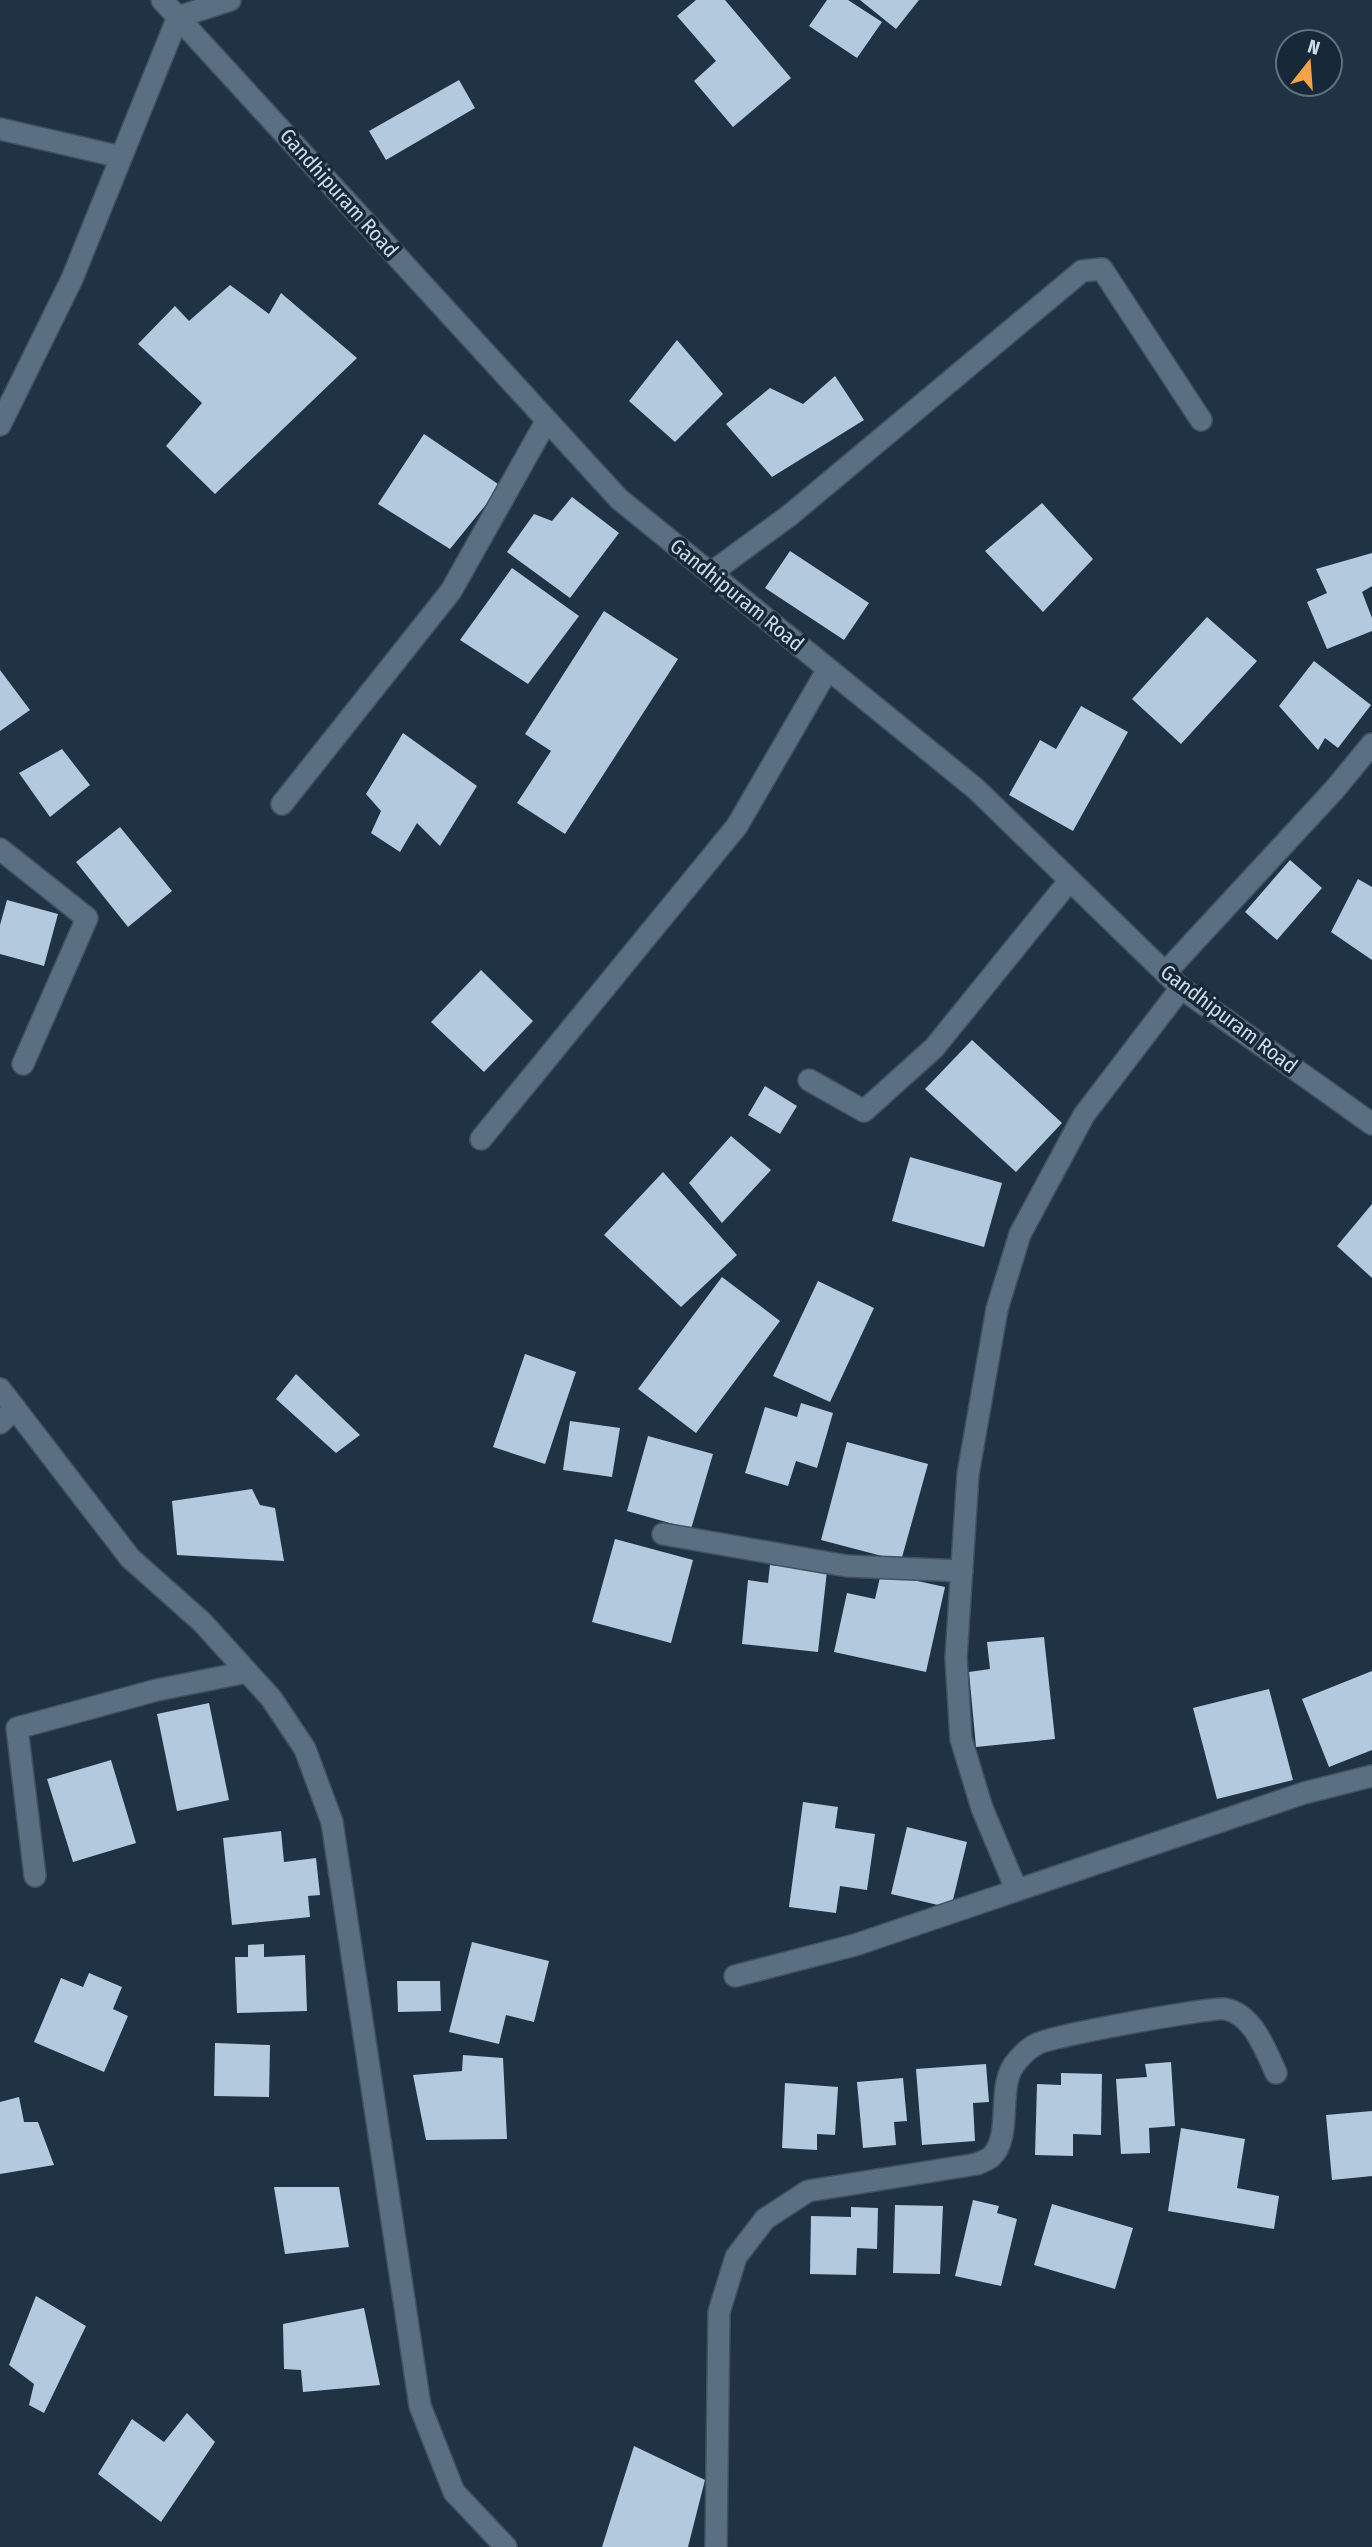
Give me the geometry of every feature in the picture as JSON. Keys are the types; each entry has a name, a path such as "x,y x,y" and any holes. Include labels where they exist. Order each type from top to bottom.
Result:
{"street":[{"name":"Gandhipuram Road","path":"162,0 619,499 976,789 1181,988 1372,1124"},
{"path":"0,425 72,279 178,17 230,0"},
{"path":"0,129 121,157"},
{"path":"711,573 790,514 1082,271 1102,269 1201,420"},
{"path":"282,804 451,591 547,420"},
{"path":"481,1139 737,826 828,669"},
{"path":"1165,973 1335,789 1372,744"},
{"path":"0,849 87,918 23,1064"},
{"path":"809,1080 864,1111 934,1048 1070,880"},
{"path":"1016,1889 982,1808 961,1739 956,1658 968,1474 997,1309 1020,1234 1084,1115 1181,988"},
{"path":"0,1389 8,1416 130,1558 202,1622 271,1698 305,1749 332,1822 420,2406 454,2492 506,2547"},
{"path":"663,1534 847,1566 962,1571"},
{"path":"35,1876 17,1728 156,1690 247,1672"},
{"path":"735,1976 855,1945 1304,1793 1372,1776"},
{"path":"716,2547 719,2312 736,2257 765,2219 808,2191 977,2164 992,2156 1001,2137 1006,2088 1014,2063 1037,2043 1182,2014 1226,2009 1248,2022 1262,2042 1276,2073"}],"building":[{"path":"696,0 725,0 791,78 733,127 694,81 716,61 677,16"},
{"path":"827,0 848,0 882,22 857,58 809,26"},
{"path":"860,0 919,0 896,29"},
{"path":"459,80 475,108 386,160 369,131"},
{"path":"230,285 269,314 281,293 357,358 215,494 166,446 202,403 138,344 175,306 189,321"},
{"path":"677,340 723,394 675,442 629,401"},
{"path":"835,376 864,420 772,477 726,424 770,388 803,404"},
{"path":"424,434 501,486 450,549 378,504"},
{"path":"572,497 619,533 570,598 507,552 534,514 552,521"},
{"path":"1042,503 1093,559 1043,612 985,551"},
{"path":"790,551 869,603 844,640 765,588"},
{"path":"1372,553 1372,586 1362,592 1372,618 1372,631 1327,649 1307,602 1327,593 1316,569"},
{"path":"512,568 579,616 528,684 460,640"},
{"path":"604,611 678,659 565,834 517,803 551,751 525,734"},
{"path":"1207,617 1257,661 1181,744 1132,699"},
{"path":"1314,661 1371,705 1338,748 1325,738 1318,750 1279,706"},
{"path":"0,670 30,710 0,731"},
{"path":"1081,706 1128,732 1073,831 1009,795 1040,740 1056,749"},
{"path":"403,733 477,786 440,846 417,823 400,852 371,833 381,811 366,794"},
{"path":"62,749 90,785 50,817 19,773"},
{"path":"120,827 172,891 128,927 76,862"},
{"path":"1290,860 1322,888 1277,940 1245,912"},
{"path":"1358,879 1372,887 1372,960 1331,932"},
{"path":"7,900 58,914 44,966 0,954 0,925"},
{"path":"481,970 533,1021 484,1072 431,1022"},
{"path":"972,1040 1062,1123 1016,1172 925,1089"},
{"path":"765,1086 797,1106 780,1134 748,1115"},
{"path":"731,1136 771,1170 722,1223 689,1183"},
{"path":"910,1157 1002,1183 984,1247 892,1221"},
{"path":"663,1172 737,1255 681,1307 604,1235"},
{"path":"1372,1204 1372,1278 1337,1246"},
{"path":"722,1277 780,1321 696,1433 638,1389"},
{"path":"818,1281 874,1308 830,1402 773,1376"},
{"path":"525,1354 576,1372 545,1464 493,1447"},
{"path":"296,1374 360,1435 336,1453 276,1399"},
{"path":"801,1403 833,1413 817,1468 796,1461 788,1486 745,1473 765,1407 797,1417"},
{"path":"570,1421 620,1428 612,1477 563,1470"},
{"path":"648,1436 713,1454 691,1529 627,1511"},
{"path":"847,1442 928,1464 901,1561 821,1540"},
{"path":"252,1489 260,1505 275,1508 284,1561 177,1555 172,1501"},
{"path":"615,1539 693,1560 671,1643 592,1622"},
{"path":"770,1565 827,1571 818,1652 742,1644 748,1580 768,1583"},
{"path":"881,1573 945,1587 926,1672 834,1652 847,1593 875,1599"},
{"path":"1044,1637 1055,1739 976,1747 969,1672 990,1669 987,1642"},
{"path":"1372,1671 1372,1750 1329,1767 1302,1699"},
{"path":"1269,1689 1293,1780 1217,1799 1193,1708"},
{"path":"209,1703 229,1800 177,1811 157,1714"},
{"path":"111,1760 136,1843 73,1862 47,1779"},
{"path":"803,1802 838,1807 835,1828 875,1834 867,1890 840,1886 836,1913 789,1907"},
{"path":"907,1827 967,1842 951,1908 891,1894"},
{"path":"281,1831 284,1862 316,1858 320,1895 308,1896 310,1917 232,1925 223,1838"},
{"path":"472,1942 549,1961 534,2022 506,2015 499,2044 449,2032"},
{"path":"264,1944 264,1957 305,1955 307,2011 237,2013 235,1957 248,1957 248,1945"},
{"path":"89,1973 122,1987 113,2009 128,2016 104,2072 34,2042 61,1978 83,1987"},
{"path":"397,1981 440,1981 441,2011 398,2012"},
{"path":"215,2043 270,2045 269,2097 214,2096"},
{"path":"463,2055 503,2058 507,2139 426,2140 413,2075 462,2071"},
{"path":"1171,2062 1175,2126 1149,2128 1150,2153 1121,2154 1116,2079 1147,2077 1145,2064"},
{"path":"986,2064 989,2102 973,2103 975,2141 922,2145 916,2069"},
{"path":"1061,2073 1102,2074 1101,2135 1073,2134 1073,2156 1035,2155 1037,2084 1061,2085"},
{"path":"903,2078 907,2121 894,2122 896,2145 863,2148 857,2082"},
{"path":"785,2083 838,2087 835,2135 817,2134 817,2150 782,2148"},
{"path":"19,2097 24,2122 38,2122 54,2165 0,2174 0,2102"},
{"path":"1372,2111 1372,2176 1332,2180 1326,2115"},
{"path":"1181,2128 1245,2139 1237,2188 1279,2196 1274,2229 1168,2211"},
{"path":"274,2187 339,2187 349,2247 285,2254"},
{"path":"973,2200 999,2206 997,2213 1017,2219 1001,2286 955,2276"},
{"path":"1052,2204 1133,2228 1115,2289 1034,2265"},
{"path":"895,2205 943,2206 940,2274 893,2273"},
{"path":"851,2207 878,2208 877,2249 857,2248 856,2275 810,2274 811,2216 851,2217"},
{"path":"36,2296 86,2326 44,2413 29,2405 34,2384 9,2365"},
{"path":"364,2308 380,2385 303,2392 301,2370 284,2369 283,2324"},
{"path":"187,2413 215,2442 161,2522 98,2474 132,2419 164,2442"},
{"path":"634,2446 705,2480 688,2547 602,2547"}]}
